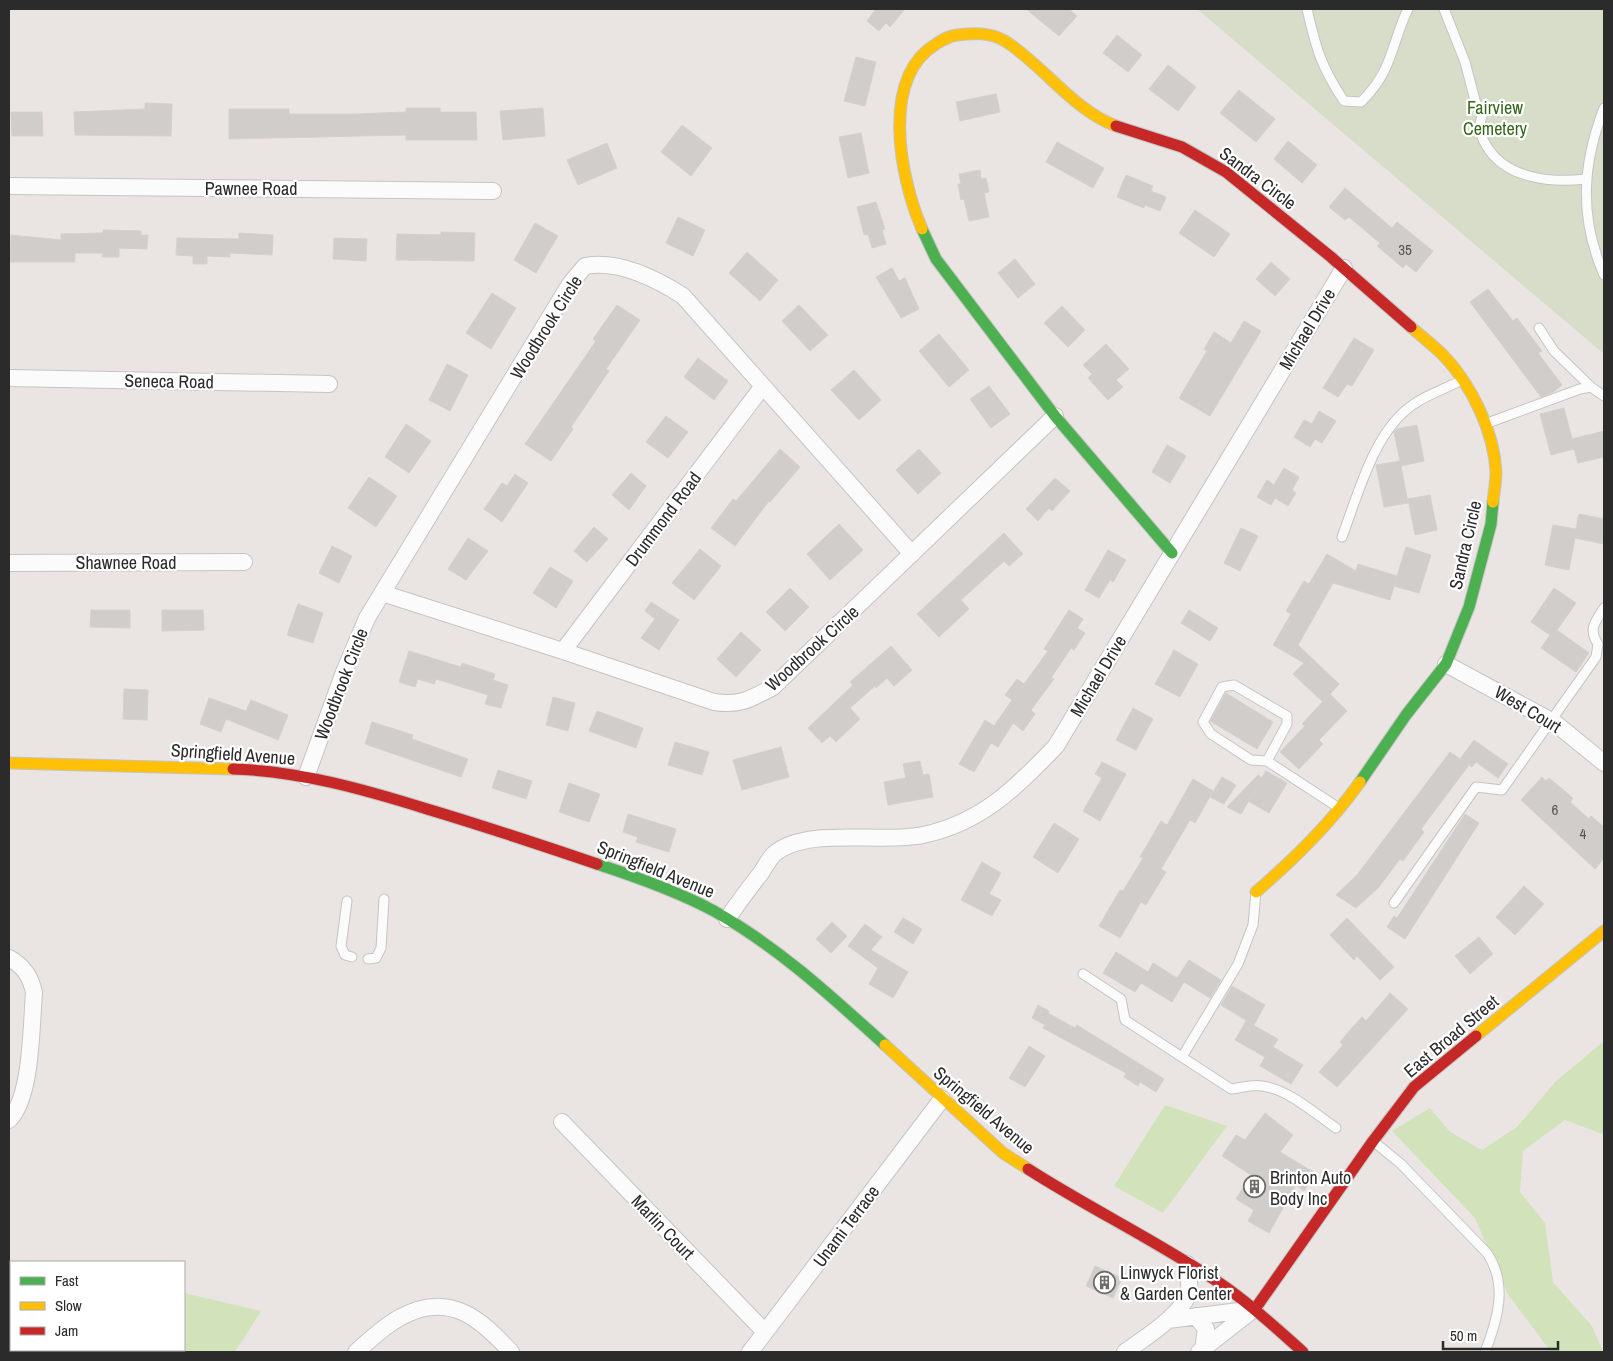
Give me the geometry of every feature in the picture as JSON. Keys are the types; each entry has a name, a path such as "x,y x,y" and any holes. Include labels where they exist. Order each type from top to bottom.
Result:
{"street":[{"name":"Sandra Circle","path":"1172,553 1055,416 936,259 919,221 904,168 899,131 904,88 908,74 924,50 936,42 962,32 977,32 1004,40 1077,102 1113,125 1182,147 1226,172 1344,268 1444,355 1462,380 1485,424 1492,446 1496,472 1491,524 1469,607 1446,664 1406,715 1341,809 1302,852 1256,892"},
{"name":"Pawnee Road","path":"9,186 493,191"},
{"name":"Woodbrook Circle","path":"306,777 344,672 367,618 570,284 585,266 600,264 633,272 662,282 682,296 912,554"},
{"name":"Michael Drive","path":"727,919 774,854 796,843 815,838 887,839 923,835 990,808 1022,783 1056,746 1344,268"},
{"name":"Seneca Road","path":"9,378 329,384"},
{"name":"Drummond Road","path":"563,651 763,386"},
{"name":"Woodbrook Circle","path":"382,594 563,651 714,702 732,705 750,699 773,687 1055,416"},
{"name":"Shawnee Road","path":"9,563 244,562"},
{"name":"West Court","path":"1446,664 1551,720 1604,762"},
{"name":"Springfield Avenue","path":"9,763 251,770 306,777 372,792 617,869 686,897 727,919 781,954 821,987 1003,1153 1187,1264 1255,1309 1303,1352"},
{"name":"East Broad Street","path":"1255,1309 1373,1141 1414,1087 1604,931"},
{"path":"9,958 26,970 32,981 34,993 24,1090 16,1112 9,1120"},
{"name":"Unami Terrace","path":"750,1352 942,1099"},
{"name":"Marlin Court","path":"562,1122 765,1332"},
{"path":"1125,1352 1168,1320 1183,1304 1189,1291 1187,1264"},
{"path":"356,1352 401,1316 431,1307 462,1311 476,1318 511,1352"},
{"path":"1168,1320 1255,1309"},
{"path":"1201,1351 1255,1309"},
{"path":"1196,1316 1206,1330 1201,1351"}],"lane":[{"path":"1307,9 1318,55 1332,83 1344,101 1361,102 1375,89 1392,55 1408,9"},
{"path":"1444,9 1465,62 1475,100 1482,116 1479,124 1481,137 1497,161 1523,174 1548,180 1586,180"},
{"path":"1604,108 1593,145 1585,191 1589,233 1604,275"},
{"path":"1539,328 1554,351 1591,387 1604,396"},
{"path":"1342,537 1372,458 1392,425 1413,404 1462,380"},
{"path":"1485,424 1580,388 1591,387"},
{"path":"1394,903 1476,787 1502,790 1596,657 1598,644 1592,634 1593,625 1604,608"},
{"path":"1267,761 1287,724 1287,716 1234,685 1222,686 1203,722 1211,734 1251,760 1267,761 1341,809"},
{"path":"1182,1057 1238,964 1253,925 1256,892"},
{"path":"368,959 376,958 381,948 384,899"},
{"path":"347,901 342,946 345,955 352,957"},
{"path":"1083,974 1121,999 1125,1020 1231,1088 1250,1085 1265,1086 1292,1098 1336,1128"},
{"path":"1373,1141 1401,1164 1487,1253 1496,1266 1500,1286 1493,1330 1485,1352"}],"green space":[{"name":"Fairview Cemetery","path":"1197,9 1604,9 1604,354"},
{"path":"1604,1041 1604,1131 1602,1134 1565,1120 1523,1151 1520,1192 1545,1223 1553,1282 1592,1326 1603,1352 1551,1352 1507,1293 1475,1218 1392,1131 1430,1108 1450,1132 1482,1150 1517,1127 1555,1082"},
{"path":"1165,1105 1227,1126 1163,1213 1114,1186"},
{"path":"9,1269 10,1351 146,1351 146,1352 9,1352"},
{"path":"185,1293 261,1311 235,1352 148,1352 185,1351"}],"building":[{"path":"876,9 905,9 890,27 886,23 879,31 867,21"},
{"path":"1026,9 1069,9 1077,16 1059,36"},
{"path":"1117,35 1142,55 1128,72 1103,53"},
{"path":"856,57 876,62 865,106 844,101"},
{"path":"1168,65 1196,87 1178,111 1149,89"},
{"path":"1239,90 1275,119 1256,142 1220,113"},
{"path":"996,94 1000,112 960,121 956,102"},
{"path":"145,103 172,104 171,136 75,135 74,112 145,109"},
{"path":"406,108 440,108 440,112 476,112 477,140 406,140 406,135 229,139 229,109 289,109 289,114 357,114 406,112"},
{"path":"543,108 545,136 503,140 500,111"},
{"path":"11,112 42,112 43,136 12,136"},
{"path":"682,125 712,148 691,176 661,152"},
{"path":"861,133 869,173 848,178 839,137"},
{"path":"1288,141 1317,165 1302,183 1274,159"},
{"path":"1057,142 1104,168 1093,188 1046,162"},
{"path":"607,143 617,168 578,185 567,160"},
{"path":"980,170 981,179 986,178 989,192 984,193 989,217 969,221 964,199 961,200 958,184 961,184 959,174"},
{"path":"1126,175 1153,186 1151,191 1166,197 1160,211 1145,205 1144,208 1117,197"},
{"path":"1345,188 1392,228 1397,222 1433,251 1416,272 1406,264 1403,268 1377,246 1380,243 1349,217 1345,220 1329,207"},
{"path":"876,202 885,229 882,230 886,244 872,248 868,234 864,235 857,207"},
{"path":"1195,210 1230,234 1214,257 1179,233"},
{"path":"678,217 705,230 693,256 666,243"},
{"path":"535,223 558,236 536,273 514,260"},
{"path":"103,230 141,231 141,235 148,235 147,249 119,248 119,257 102,257 103,253 75,253 75,262 10,262 11,235 61,240 61,234 103,233"},
{"path":"441,232 475,233 474,261 396,260 397,234 441,235"},
{"path":"239,233 273,235 272,255 230,253 230,257 207,256 207,264 193,264 193,256 176,255 177,238 239,239"},
{"path":"334,238 367,239 366,261 333,259"},
{"path":"747,252 778,280 760,301 729,273"},
{"path":"1015,259 1035,284 1018,298 998,273"},
{"path":"1271,262 1290,279 1275,296 1256,279"},
{"path":"892,268 899,281 905,278 919,309 901,318 876,277"},
{"path":"1488,289 1513,321 1517,318 1542,351 1538,353 1562,385 1553,392 1541,397 1470,302"},
{"path":"492,293 516,308 491,349 466,333"},
{"path":"617,305 640,320 606,369 609,371 571,427 573,429 551,461 525,444 596,341 593,339"},
{"path":"799,305 828,335 810,351 782,321"},
{"path":"1062,306 1085,330 1068,347 1044,323"},
{"path":"1244,321 1261,331 1210,416 1179,398 1207,351 1204,349 1214,332 1231,343"},
{"path":"939,334 969,370 949,387 919,351"},
{"path":"1354,338 1374,350 1352,386 1347,384 1338,397 1323,388"},
{"path":"1106,344 1129,369 1116,380 1123,387 1108,400 1088,378 1092,374 1083,365"},
{"path":"698,358 728,381 714,400 684,377"},
{"path":"447,364 468,375 450,411 429,400"},
{"path":"854,370 881,400 859,420 831,390"},
{"path":"989,386 1010,414 991,428 970,399"},
{"path":"1564,408 1572,439 1604,431 1604,457 1578,463 1574,449 1551,455 1540,414"},
{"path":"1319,411 1336,421 1322,443 1315,439 1310,447 1294,437 1304,420 1312,424"},
{"path":"666,416 688,432 668,458 646,442"},
{"path":"406,424 431,441 409,473 385,457"},
{"path":"1417,425 1424,461 1401,466 1408,503 1384,507 1376,465 1400,461 1394,432 1397,429"},
{"path":"1167,445 1186,456 1170,483 1152,472"},
{"path":"780,449 800,467 769,501 735,546 711,528 733,499 736,501"},
{"path":"919,449 941,473 918,494 896,470"},
{"path":"1284,468 1299,477 1292,490 1296,493 1288,506 1275,498 1271,505 1257,497 1267,480 1274,485"},
{"path":"631,473 646,486 629,510 612,495"},
{"path":"515,474 528,483 502,522 484,509 502,483 507,486"},
{"path":"369,477 397,496 376,527 348,508"},
{"path":"1055,478 1070,491 1052,511 1049,508 1038,521 1026,509"},
{"path":"1430,495 1437,530 1415,535 1408,499"},
{"path":"1579,514 1604,519 1604,544 1575,538 1569,570 1545,565 1553,525 1576,529"},
{"path":"839,524 863,550 830,580 807,554"},
{"path":"594,527 608,539 587,562 574,551"},
{"path":"1241,528 1258,536 1240,571 1224,563"},
{"path":"1004,533 1023,554 1009,566 1004,561 961,600 969,609 939,637 917,614"},
{"path":"468,538 488,551 466,580 448,569"},
{"path":"332,546 352,556 339,583 319,573"},
{"path":"1406,547 1431,555 1419,593 1394,586"},
{"path":"700,549 721,566 694,600 672,583"},
{"path":"1108,550 1126,560 1113,582 1110,580 1099,598 1085,590"},
{"path":"1327,554 1356,571 1358,564 1397,576 1390,600 1333,583 1298,645 1339,684 1323,702 1293,674 1304,663 1273,645 1291,614 1286,611 1304,581 1309,584"},
{"path":"550,567 573,581 556,608 533,593"},
{"path":"790,588 809,607 785,631 766,612"},
{"path":"1554,588 1576,603 1557,630 1589,653 1576,672 1541,648 1550,635 1531,622"},
{"path":"651,602 679,620 659,650 641,638 655,619 645,611"},
{"path":"298,604 323,613 313,643 287,635"},
{"path":"91,610 130,610 130,628 90,627"},
{"path":"162,610 203,610 204,630 162,631"},
{"path":"1069,610 1083,619 1077,628 1085,633 1074,650 1071,648 1051,678 1054,679 1031,710 1035,714 1023,731 1013,723 998,747 991,743 974,772 959,764 985,720 994,726 1012,700 1005,695 1017,679 1024,684 1048,651 1044,649"},
{"path":"1189,610 1218,628 1210,641 1181,623"},
{"path":"741,632 761,650 736,677 717,659"},
{"path":"891,646 912,670 894,686 887,678 876,688 875,686 850,708 860,719 836,742 830,736 822,743 808,728 853,685 850,682"},
{"path":"1174,650 1198,664 1180,697 1155,684"},
{"path":"409,651 461,667 462,663 495,674 493,680 508,685 501,708 485,704 488,695 436,679 434,684 418,679 415,687 399,682"},
{"path":"124,689 148,690 147,720 123,719"},
{"path":"1226,693 1273,722 1257,749 1210,721"},
{"path":"1330,694 1347,711 1319,740 1323,744 1299,769 1280,752 1305,726 1302,724"},
{"path":"553,697 575,703 568,731 546,725"},
{"path":"209,698 246,711 251,700 288,715 278,740 226,719 221,732 200,724"},
{"path":"1133,708 1153,719 1136,750 1116,740"},
{"path":"597,711 643,728 636,748 589,731"},
{"path":"372,722 413,735 412,739 468,759 461,777 365,744"},
{"path":"1474,740 1508,764 1498,778 1476,762 1472,767 1460,759"},
{"path":"675,742 709,752 702,775 668,765"},
{"path":"781,747 789,777 742,790 733,760"},
{"path":"1450,752 1469,765 1421,829 1424,832 1403,861 1400,859 1378,888 1356,908 1336,895 1357,875"},
{"path":"920,761 923,775 929,774 933,797 888,805 884,782 906,778 903,764"},
{"path":"1102,762 1126,774 1100,821 1083,811 1102,778 1095,774"},
{"path":"498,770 532,781 526,799 492,788"},
{"path":"1266,771 1287,783 1269,813 1248,801"},
{"path":"1258,775 1262,778 1241,814 1227,807"},
{"path":"1222,777 1236,785 1224,804 1210,797"},
{"path":"1542,777 1546,781 1549,778 1573,798 1570,802 1589,819 1591,816 1604,827 1604,858 1595,869 1521,800"},
{"path":"1193,779 1213,791 1195,823 1190,820 1161,869 1166,872 1146,905 1141,902 1120,938 1099,926 1120,890 1123,891 1143,858 1140,857 1161,821 1167,825"},
{"path":"569,783 600,794 589,822 559,812"},
{"path":"628,814 676,829 669,852 636,842 638,837 623,832"},
{"path":"1465,814 1479,823 1405,939 1387,927 1394,916 1397,918"},
{"path":"1054,823 1079,839 1058,873 1033,857"},
{"path":"982,862 1001,873 989,894 1001,900 992,916 961,900"},
{"path":"1524,886 1544,904 1515,935 1496,917"},
{"path":"903,918 922,929 913,944 894,932"},
{"path":"1347,918 1394,967 1380,980 1357,956 1354,960 1330,935"},
{"path":"832,922 847,936 831,953 816,939"},
{"path":"865,924 882,937 871,950 908,972 893,998 869,984 878,968 848,946"},
{"path":"1479,937 1493,954 1470,974 1455,956"},
{"path":"1116,952 1148,972 1153,963 1177,978 1189,960 1221,980 1210,998 1184,982 1172,1002 1141,983 1135,992 1103,973"},
{"path":"1232,986 1265,1005 1254,1025 1221,1005"},
{"path":"1390,993 1408,1009 1337,1087 1319,1072 1343,1045 1340,1042 1351,1029 1362,1017 1366,1021"},
{"path":"1038,1005 1049,1011 1048,1013 1075,1028 1077,1025 1164,1079 1156,1092 1140,1082 1138,1086 1124,1077 1126,1073 1043,1028 1045,1025 1032,1018"},
{"path":"1246,1021 1278,1039 1273,1047 1303,1065 1291,1084 1260,1066 1265,1057 1235,1040"},
{"path":"1029,1046 1045,1056 1025,1087 1009,1078"},
{"path":"1265,1113 1293,1135 1280,1152 1315,1173 1304,1191 1296,1185 1269,1233 1248,1221 1254,1210 1236,1199 1251,1175 1222,1156 1236,1135 1245,1140"},
{"name":"Linwyck Florist & Garden Center","path":"1095,1266 1122,1278 1113,1298 1086,1286"}],"traffic: fast":[{"path":"922,229 936,259 1055,416 1172,553"},
{"path":"1360,782 1406,715 1446,664 1469,607 1491,524 1493,502"},
{"path":"597,864 642,879 686,897 738,925 803,973 885,1045"}],"traffic: slow":[{"path":"922,229 907,183 902,157 901,104 907,80 918,60 944,39 954,35 975,34 987,35 1005,41 1086,109 1100,119 1116,126"},
{"path":"1411,327 1439,351 1472,394 1491,440 1496,472 1493,502"},
{"path":"9,763 233,769"},
{"path":"1256,892 1311,840 1337,812 1360,782"},
{"path":"1476,1036 1604,931"},
{"path":"885,1045 1003,1153 1028,1169"}],"traffic: jam":[{"path":"1116,126 1182,147 1226,172 1331,257 1411,327"},
{"path":"233,769 282,773 355,788 470,822 597,864"},
{"path":"1255,1309 1373,1141 1414,1087 1476,1036"},
{"path":"1028,1169 1200,1270 1235,1294 1303,1352"}],"place":[{"name":"Brinton Auto Body Inc","path":"1254,1187"},
{"name":"Linwyck Florist & Garden Center","path":"1104,1282"}]}
